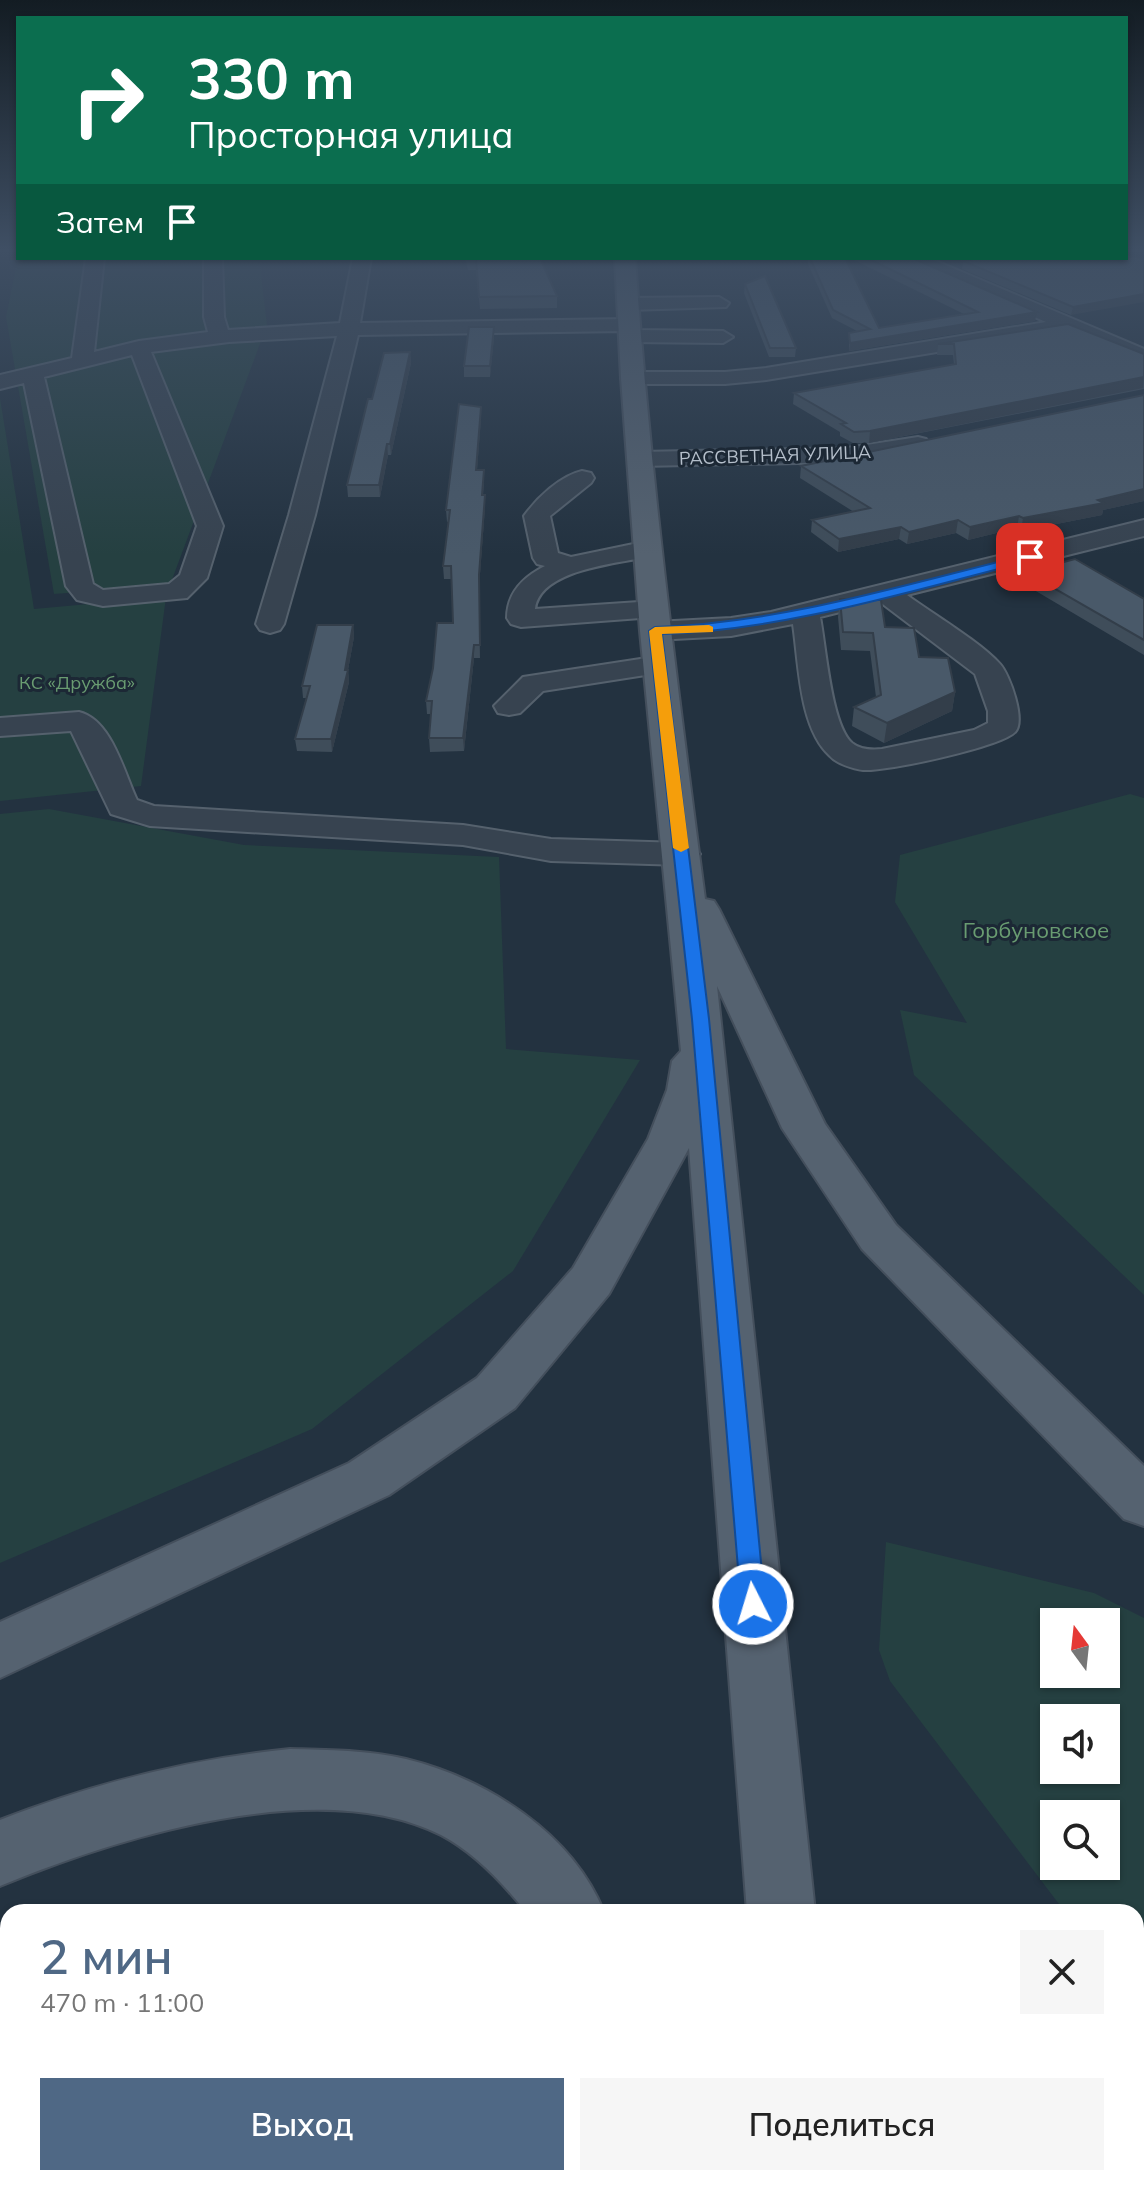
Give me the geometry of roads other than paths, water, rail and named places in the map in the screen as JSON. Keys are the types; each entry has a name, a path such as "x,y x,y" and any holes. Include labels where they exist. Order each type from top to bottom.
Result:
{"main road":[{"path":"631,351 654,620 700,1019 780,1904"},
{"path":"683,866 805,1128 879,1237 1144,1502"},
{"path":"0,1651 369,1479 496,1393 591,1281 671,1139 689,1090 700,1019"},
{"path":"0,1853 130,1809 217,1788 290,1778 365,1782 414,1792 460,1810 510,1845 563,1904"}],"street":[{"path":"82,361 83,351"},
{"path":"0,382 123,351"},
{"path":"33,376 80,586 87,594 103,598 177,592 193,578 210,526 141,351"},
{"path":"270,624 302,515 343,351"},
{"path":"632,378 725,378 766,374 907,351"},
{"name":"РАССВЕТНАЯ УЛИЦА","path":"543,478 582,478 640,467 882,452 940,440"},
{"path":"581,563 546,558 537,516 544,506 582,478"},
{"path":"648,549 581,563 533,584 522,600 521,618 585,614 731,627 886,593 1144,528"},
{"path":"581,563 579,575 585,614"},
{"path":"805,612 825,728 842,751 863,760 882,759 984,737 1003,727 1004,711 989,670 886,593"},
{"path":"509,706 534,683 660,665"},
{"path":"0,727 79,721 89,731 123,807 150,816 463,835 551,850 683,866"}],"park label":[{"name":"КС «Дружба»","path":"77,682"},
{"name":"Горбуновское","path":"1036,930"}]}
